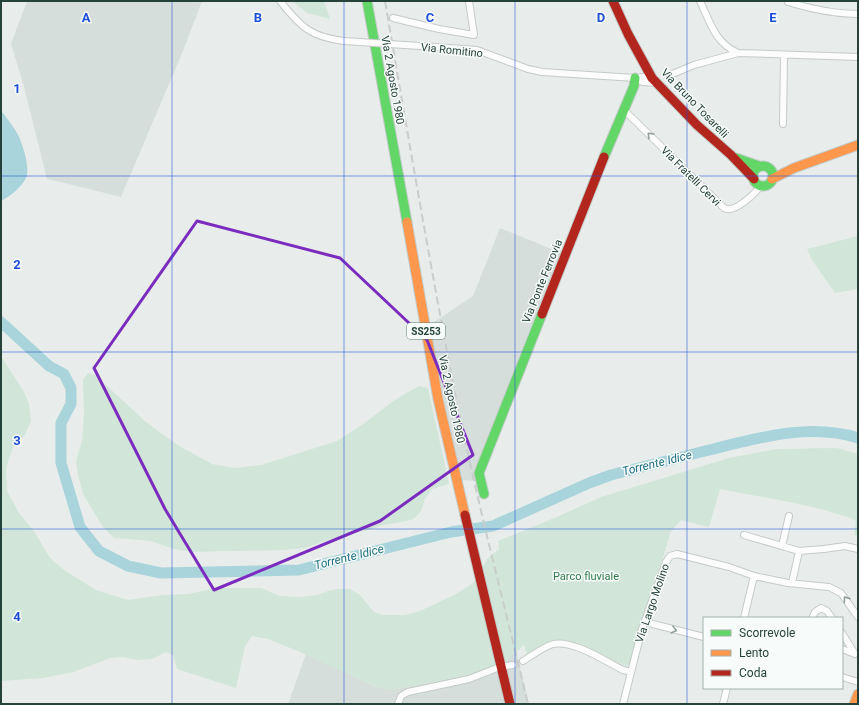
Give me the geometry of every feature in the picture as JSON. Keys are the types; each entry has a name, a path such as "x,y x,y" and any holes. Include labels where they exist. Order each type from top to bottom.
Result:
{"street":[{"name":"Via Romitino","path":"280,1 294,19 305,29 318,36 331,39 477,50 538,72 635,78 643,77 654,80"},
{"name":"Via 2 Agosto 1980","path":"367,1 432,368 509,701"},
{"name":"Via Romitino","path":"393,18 439,29 474,35 470,1"},
{"name":"Via Bruno Tosarelli","path":"613,1 643,63 654,80 697,125 731,155 757,182"},
{"path":"700,1 718,39 738,53"},
{"path":"788,1 805,8 845,14 858,14"},
{"path":"670,75 694,65 738,53 858,57"},
{"path":"783,124 784,55"},
{"path":"635,78 642,72 643,63"},
{"name":"Via Ponte Ferrovia","path":"484,494 479,473 584,206 634,86 635,78"},
{"name":"Via Fratelli Cervi","path":"624,110 727,210 752,196 757,182"},
{"path":"794,168 769,168 766,166 759,166 755,170 757,182 768,184 772,179 794,168 858,145"},
{"name":"Via Bruno Tosarelli","path":"731,155 759,166"},
{"path":"769,168 773,173 772,179"},
{"path":"782,546 789,516"},
{"path":"744,534 798,551 824,550 845,546 858,549"},
{"path":"792,583 798,551"},
{"name":"Via Largo Molino","path":"623,704 645,622 658,581 670,556 676,554 729,567 754,576 792,583 829,587 841,593 857,613"},
{"path":"744,617 754,576"},
{"path":"812,617 815,612 821,608 827,610 831,617"},
{"path":"645,622 703,637"},
{"path":"843,634 857,655"},
{"path":"523,661 547,646 562,643 572,645 623,670 631,672"},
{"path":"843,649 857,655"},
{"path":"506,666 513,665"},
{"path":"398,704 401,696 408,692 468,679 497,668"},
{"path":"843,677 858,682"},
{"path":"723,704 727,689"},
{"path":"854,704 858,694"}],"highlighted area":[{"path":"197,221 340,258 427,340 473,455 380,521 214,590 165,509 94,368"}],"shaded area":[{"path":"27,1 202,1 183,51 121,197 47,179 23,83 11,44"},
{"path":"500,228 569,256 481,481 459,480 422,330 473,296"},
{"path":"516,651 529,704 288,704 306,654 374,686 391,690 496,670"}],"green space":[{"path":"292,1 324,1 330,19 307,13"},
{"path":"858,236 858,289 835,293 812,260 807,249"},
{"name":"Parco fluviale","path":"1,356 24,392 29,404 31,421 24,436 14,445 9,458 6,469 7,491 19,513 34,531 50,558 64,570 96,590 128,600 162,595 189,594 215,588 261,588 280,596 301,597 317,595 338,589 350,589 359,594 374,612 382,615 405,615 420,611 458,593 473,583 488,558 499,549 498,541 601,497 729,458 776,449 837,448 858,454 858,536 854,535 855,520 839,514 788,502 720,489 709,527 681,520 671,531 630,664 626,666 570,641 562,640 546,644 527,655 524,645 496,670 391,690 374,686 268,639 252,636 245,646 236,688 177,669 173,655 166,652 152,659 136,660 123,657 110,658 74,672 43,678 1,681"},
{"path":"88,373 95,375 146,422 179,446 212,464 235,468 261,465 337,441 408,392 419,386 428,388 449,484 432,489 425,499 421,511 414,519 383,525 331,539 305,548 283,550 191,552 174,549 151,541 114,538 103,527 83,494 78,475 76,461 82,441 84,412 83,380"}],"water":[{"path":"1,112 19,137 25,156 27,174 21,185 12,194 1,201"}],"waterway":[{"name":"Torrente Idice","path":"1,322 49,366 64,374 71,388 71,404 61,423 61,463 80,527 99,551 128,566 161,573 299,570 451,532 493,526 589,483 611,475 762,437 801,432 820,432 839,433 858,438"}],"railway":[{"path":"385,1 427,243 462,428 528,704"}],"traffic: fast":[{"path":"367,1 407,222"},
{"path":"604,157 634,86 635,78"},
{"path":"736,158 759,166"},
{"path":"763,166 770,169 773,176 770,183 763,186 756,183 753,176 756,169 763,166"},
{"path":"484,494 479,473 542,314"}],"traffic: slow":[{"path":"772,179 794,168 858,145"},
{"path":"407,222 438,399 465,515"},
{"path":"854,704 858,694"}],"traffic: jam":[{"path":"613,1 628,34 652,78 697,125 731,155 754,179"},
{"path":"542,314 604,157"},
{"path":"465,515 510,704"}]}
